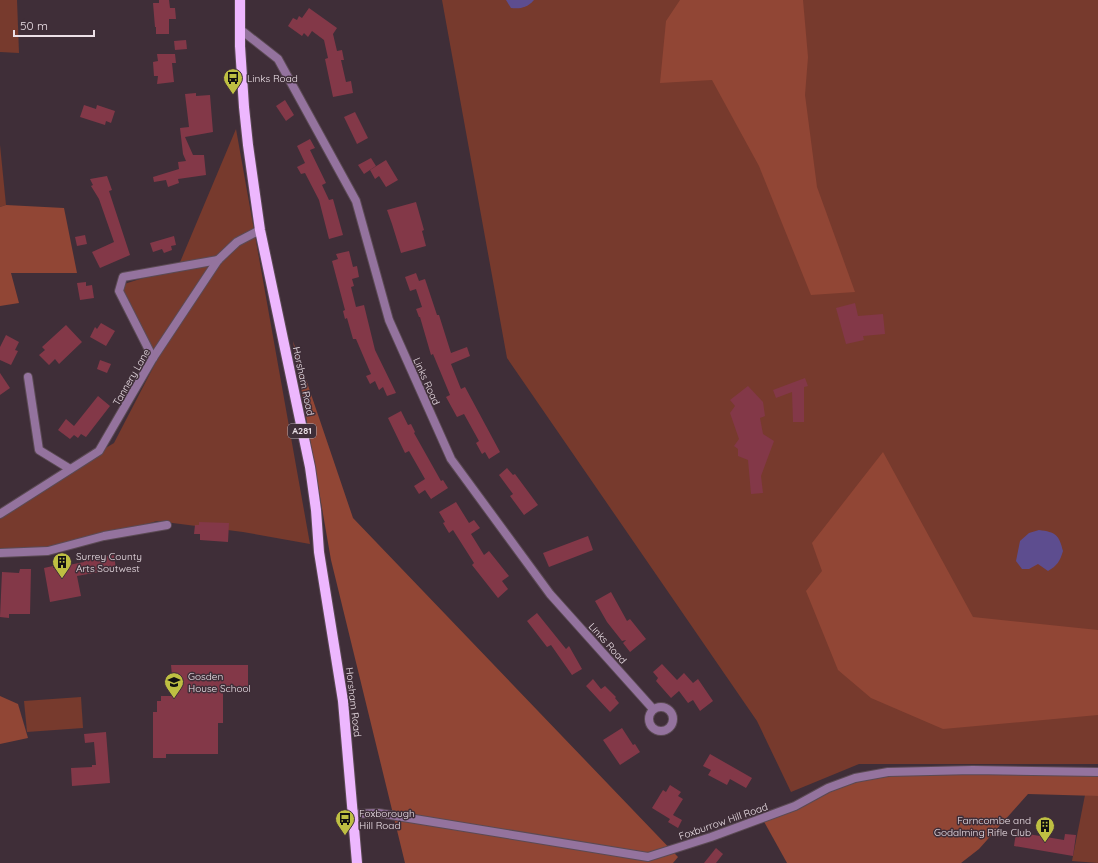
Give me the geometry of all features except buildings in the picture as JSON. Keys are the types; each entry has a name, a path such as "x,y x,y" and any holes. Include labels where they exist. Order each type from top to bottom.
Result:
{"main road":[{"name":"Horsham Road","path":"240,0 244,107 260,230 310,467 316,510 319,552 343,702 357,863"}],"street":[{"name":"Links Road","path":"241,30 278,59 356,201 389,320 451,459 550,594 653,710"},
{"name":"Tannery Lane","path":"0,514 99,451 153,358 218,260 237,242 260,230"},
{"path":"153,358 119,291 123,277 218,260"},
{"path":"28,377 39,450 70,469"},
{"path":"0,553 48,551 104,536 167,525"},
{"name":"Foxburrow Hill Road","path":"352,814 378,813 648,857 795,806 828,788 855,778 888,772 973,770 1098,772"}],"shaded area":[{"path":"0,0 17,0 19,53 0,52"},
{"path":"442,0 1098,0 1098,764 859,764 791,792 757,721 507,358"},
{"path":"506,0 534,0 526,6 511,8"},
{"path":"680,0 803,0 808,57 805,95 817,187 855,292 811,295 759,166 712,80 660,83 666,21"},
{"path":"236,129 310,544 243,532 157,521 63,548 0,556 0,511 114,443 157,360 121,285 178,267"},
{"path":"0,145 6,205 0,207"},
{"path":"6,205 64,208 77,273 11,273 19,303 0,306 0,207"},
{"path":"293,341 353,518 678,857 673,863 405,863 331,560"},
{"path":"883,452 973,617 1098,630 1098,715 943,729 871,698 838,670 806,591 822,571 812,543"},
{"path":"1039,530 1056,535 1060,541 1063,551 1061,558 1054,567 1048,571 1038,564 1029,569 1022,569 1016,561 1020,541 1029,533"},
{"path":"0,696 18,704 28,738 0,744"},
{"path":"81,697 83,728 27,732 24,701"},
{"path":"888,772 1098,772 1098,796 1028,794 979,849 961,863 787,863 762,818 839,784"},
{"path":"1085,795 1098,796 1098,863 1072,861"}],"place":[{"name":"Links Road","path":"233,95"},
{"name":"Surrey County Arts Soutwest","path":"62,579"},
{"name":"Gosden House School","path":"174,699"},
{"name":"Foxborough Hill Road","path":"345,836"},
{"name":"Farncombe and Godalming Rifle Club","path":"1045,843"}]}
